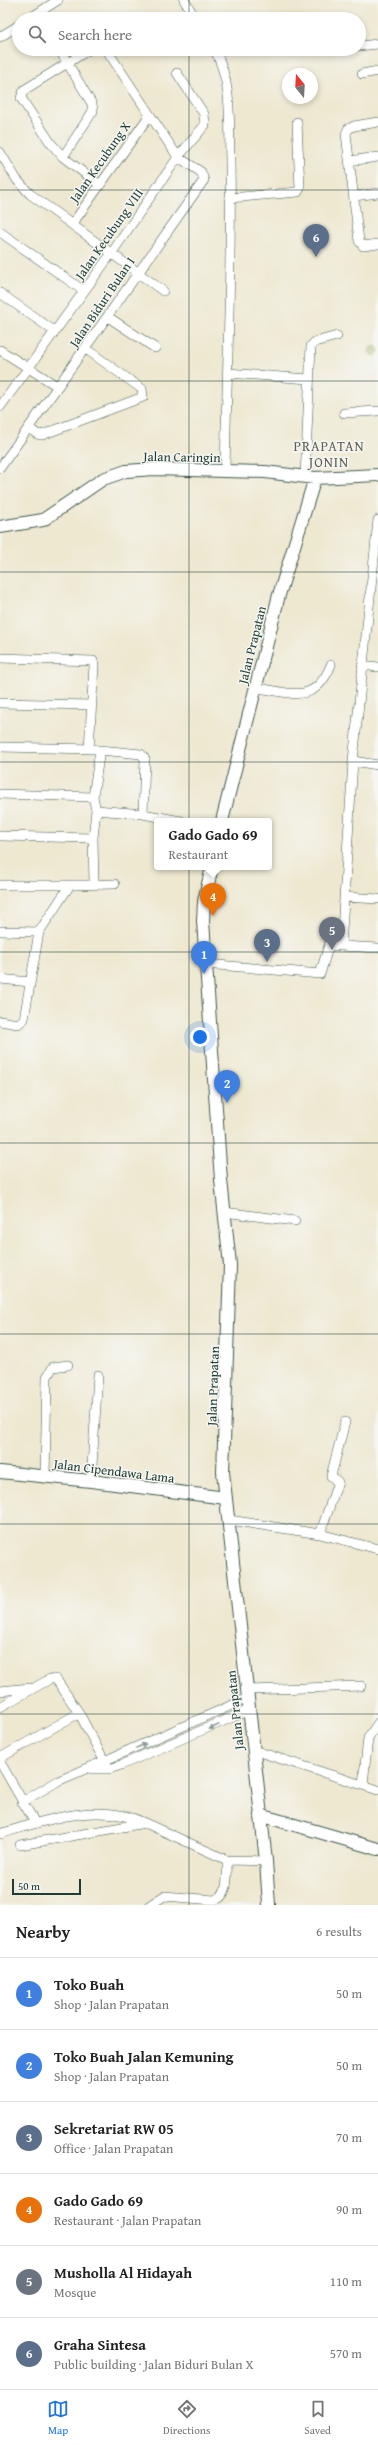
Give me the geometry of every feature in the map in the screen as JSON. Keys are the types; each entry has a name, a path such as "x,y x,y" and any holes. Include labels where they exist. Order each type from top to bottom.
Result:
{"main road":[{"name":"Jalan Caringin","path":"0,527 43,520 103,479 126,471 154,469 265,472 310,478 378,475"},
{"name":"Jalan Prapatan","path":"223,818 310,478"},
{"name":"Jalan Prapatan","path":"211,870 204,907 206,964 224,1212 230,1265 223,1472 266,1861 269,1905"},
{"name":"Jalan Cipendawa Lama","path":"0,1472 91,1481 226,1498"},
{"path":"260,1815 378,1849"}],"street":[{"path":"45,12 58,0"},
{"path":"184,0 192,12"},
{"path":"0,37 12,29"},
{"path":"366,45 378,44"},
{"path":"62,56 92,104 93,111 63,157"},
{"path":"79,56 24,90 21,98 50,142 63,157 100,185"},
{"path":"110,56 149,116 178,157"},
{"path":"218,56 221,61 228,106 230,198 224,472"},
{"path":"362,74 378,72"},
{"name":"Jalan Kecubung VIII","path":"0,407 111,254 178,157 205,125 204,114 177,73"},
{"name":"Jalan Kecubung X","path":"73,223 149,116"},
{"path":"230,198 298,192 300,188 297,122"},
{"path":"378,122 354,126 348,129 346,134 361,244 364,246 378,244"},
{"path":"0,152 24,188 73,223 111,254 163,291"},
{"name":"Jalan Biduri Bulan I","path":"0,468 57,386 86,349 137,273 204,180 201,172 178,157"},
{"path":"349,161 378,157"},
{"path":"354,196 378,193"},
{"path":"0,232 84,291"},
{"path":"0,293 54,331"},
{"path":"108,317 155,348"},
{"path":"310,478 309,379 311,346 315,342 338,336"},
{"path":"29,428 37,434 42,435 143,397 142,389 86,349"},
{"path":"0,350 57,386"},
{"path":"227,373 309,379"},
{"path":"344,413 378,412"},
{"path":"341,946 353,762 362,666 376,555 378,520"},
{"path":"0,658 93,661 89,749"},
{"path":"256,688 307,693 321,685 331,665"},
{"path":"362,666 378,667"},
{"path":"0,704 92,705"},
{"path":"0,747 89,749 145,756 143,814"},
{"path":"94,884 93,838 96,810 93,797 100,750"},
{"path":"353,762 378,765"},
{"path":"0,794 93,797"},
{"path":"96,810 143,814 165,818"},
{"path":"0,836 93,838"},
{"path":"0,885 115,884"},
{"path":"0,1021 18,1024 23,1022 39,932 70,885"},
{"path":"345,896 378,899"},
{"path":"0,931 39,932"},
{"path":"206,964 320,974 329,945 378,948"},
{"path":"0,979 30,982"},
{"path":"224,1212 295,1221"},
{"path":"45,1477 47,1377 54,1367 68,1365"},
{"path":"91,1481 98,1375"},
{"path":"320,1534 338,1482 331,1476 345,1422"},
{"path":"229,1520 320,1534 378,1549"},
{"path":"0,1707 34,1688 50,1680 56,1679 79,1713 107,1765"},
{"path":"107,1765 172,1732 248,1699 361,1686"},
{"path":"0,1691 34,1688"},
{"path":"22,1802 58,1781 88,1769 107,1765 177,1743 248,1699"},
{"path":"0,1758 79,1713"},
{"path":"363,1784 368,1738 378,1722"},
{"path":"172,1732 177,1743"},
{"path":"253,1750 291,1764 363,1784 378,1790"},
{"path":"0,1762 35,1823"},
{"path":"0,1834 35,1823 74,1814 105,1813 129,1815 228,1860 266,1861"},
{"path":"20,1846 145,1823"},
{"path":"150,1905 164,1896 214,1900 220,1898 225,1893 228,1860"}],"green space":[{"path":"374,346 379,351 374,356 369,351"}],"place":[{"name":"Graha Sintesa","path":"316,257"},
{"name":"Gado Gado 69","path":"213,916"},
{"name":"Musholla Al Hidayah","path":"332,950"},
{"name":"Sekretariat RW 05","path":"267,962"},
{"name":"Toko Buah","path":"204,974"},
{"name":"Toko Buah Jalan Kemuning","path":"227,1103"}],"district":[{"name":"PRAPATAN JONIN","path":"329,454"}]}
